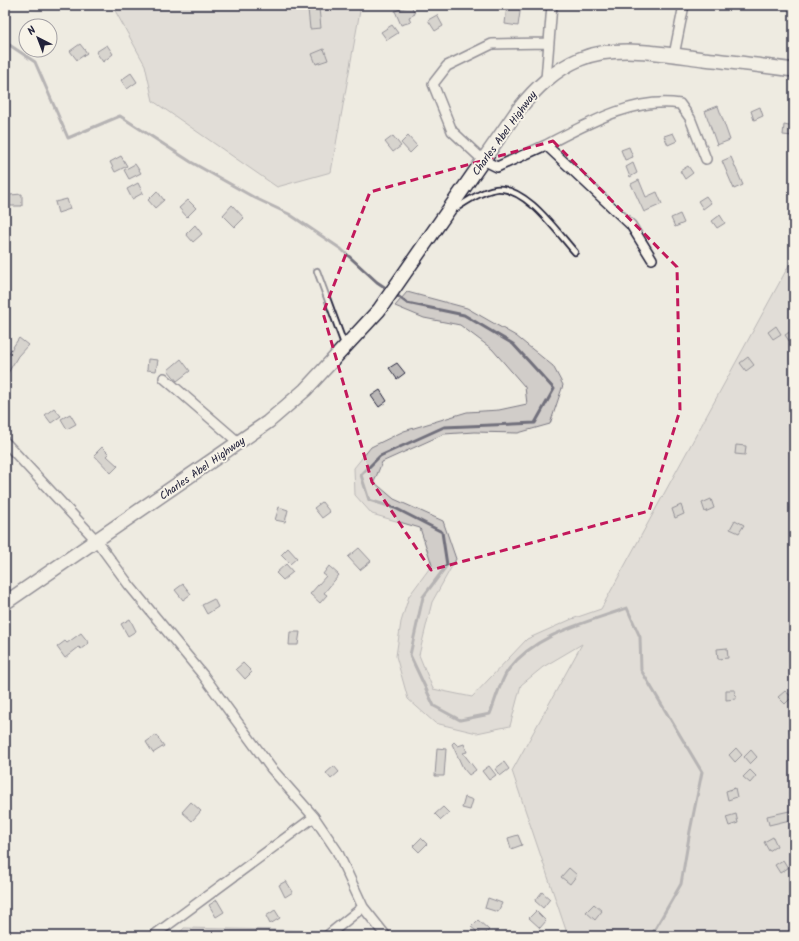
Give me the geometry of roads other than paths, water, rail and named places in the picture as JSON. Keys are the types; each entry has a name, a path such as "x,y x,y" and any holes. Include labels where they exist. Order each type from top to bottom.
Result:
{"main road":[{"name":"Charles Abel Highway","path":"5,603 268,422 305,390 379,310 415,261 518,110 538,86 556,72 581,58 611,51 674,55 794,70"}],"street":[{"path":"546,80 552,5"},
{"path":"674,55 684,5"},
{"path":"549,43 492,44 447,66 433,84 452,131 483,160 497,167 546,145 607,114 664,101 680,104 690,118 706,159"},
{"path":"546,145 631,225 652,259"},
{"path":"164,378 238,442"},
{"path":"5,442 96,540 128,585 202,675 271,768 314,817 337,851 363,907 386,936"},
{"path":"153,936 314,817"},
{"path":"327,936 363,907"}],"lane":[{"path":"448,213 474,197 496,189 514,192 528,200 576,252"},
{"path":"317,271 346,347"}],"waterway":[{"path":"5,42 35,62 68,138 120,116 191,162 255,198 289,214 341,249 377,282 389,290"},
{"path":"395,294 407,303 464,315 513,344 554,389 535,423 444,427 380,456 361,475 369,500 395,508 442,532 447,565 423,597 410,655 434,706 460,720 490,714 506,673 520,657 533,646 579,624 627,608 640,637 641,670 702,772 681,884 651,936"}]}
